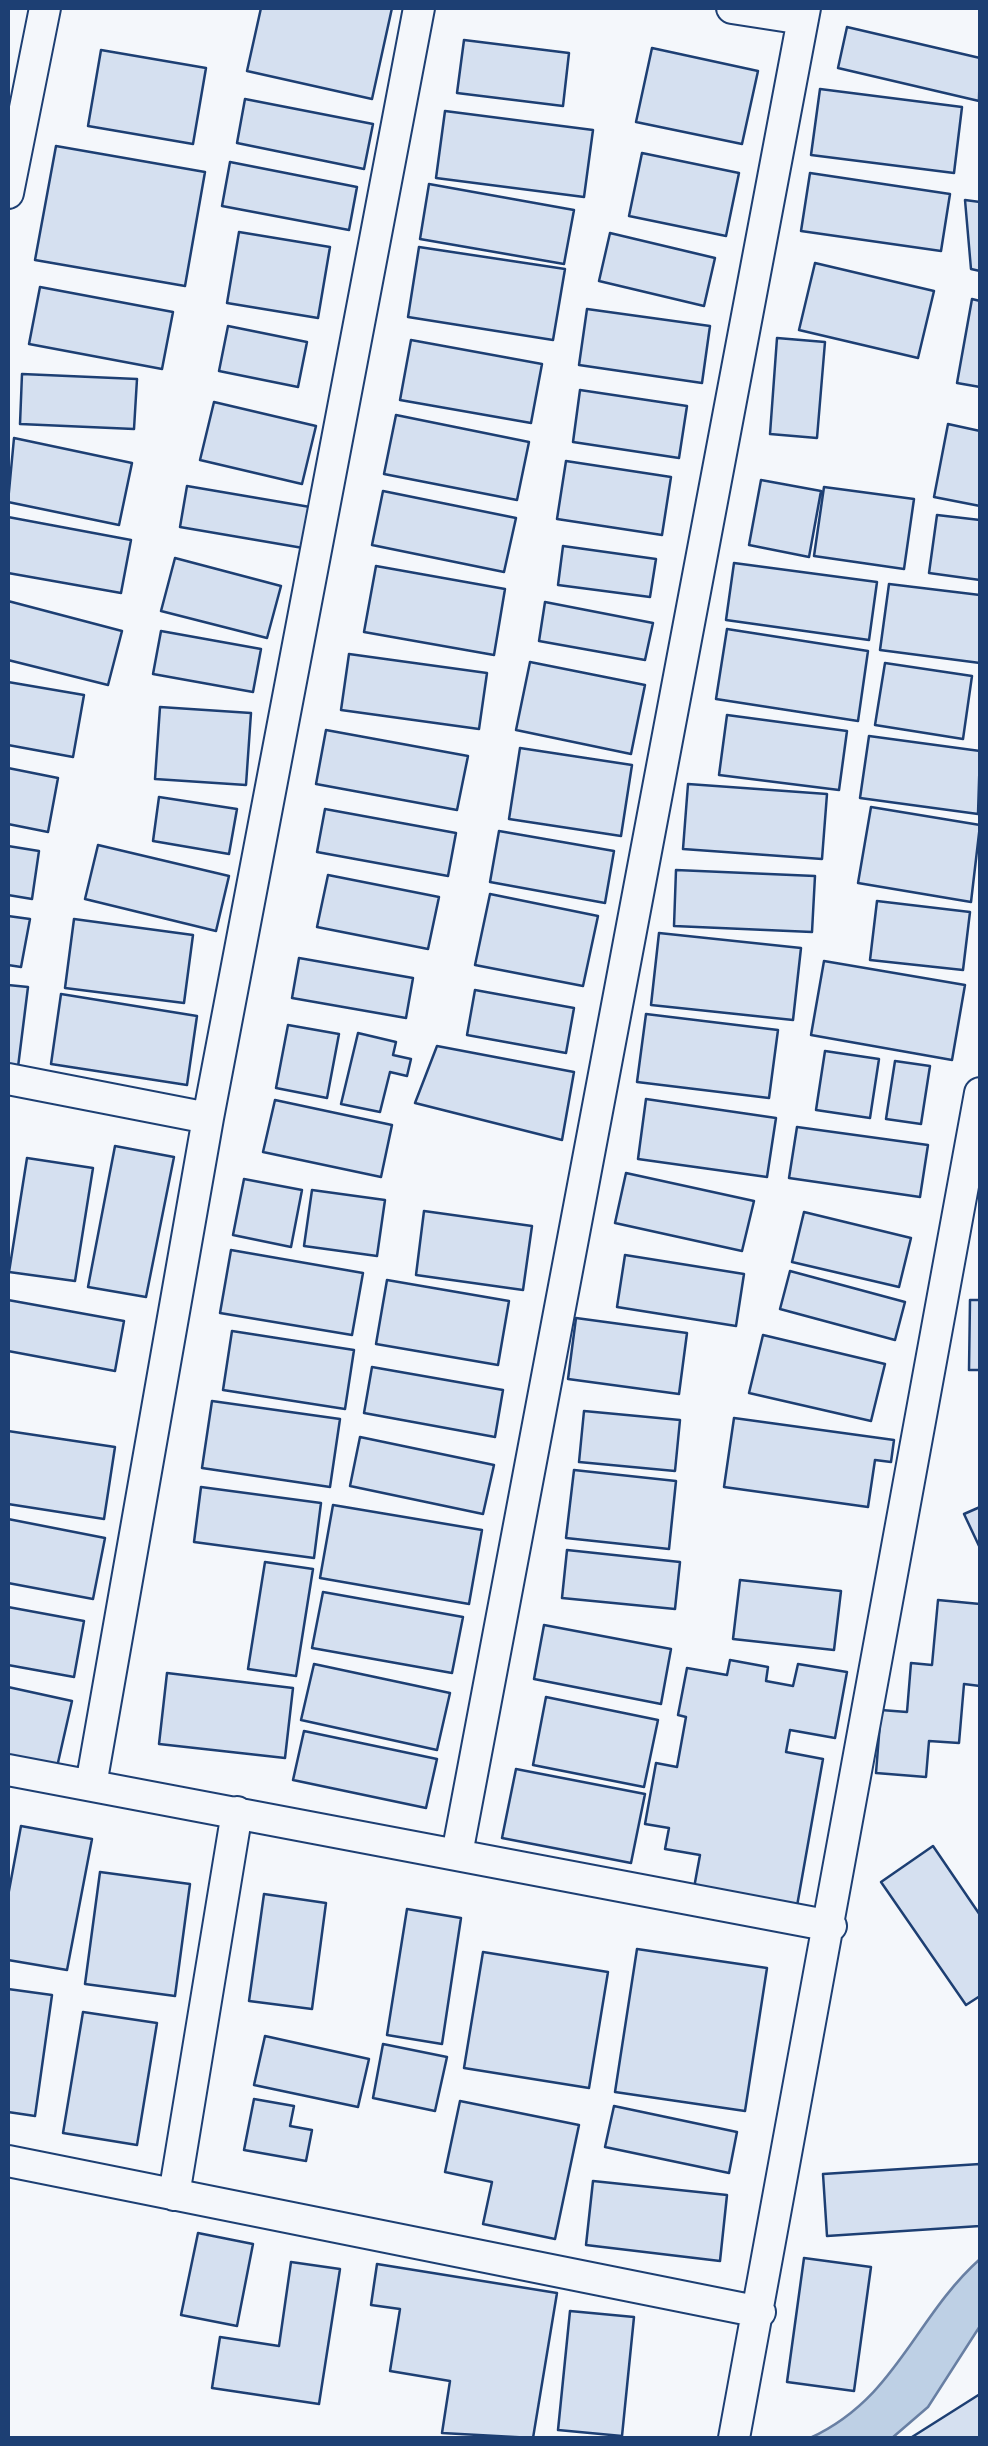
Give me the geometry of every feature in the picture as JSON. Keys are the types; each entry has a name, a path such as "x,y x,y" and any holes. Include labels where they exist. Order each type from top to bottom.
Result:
{"street":[{"path":"8,193 45,8"},
{"path":"91,1785 208,1118 419,8"},
{"path":"458,1854 804,13 732,8"},
{"path":"8,1079 208,1118"},
{"path":"734,2438 831,1926 980,1092"},
{"path":"8,1770 831,1926"},
{"path":"174,2195 237,1812"},
{"path":"8,2161 760,2312"}],"water":[{"path":"980,2259 980,2326 928,2407 892,2438 810,2438 840,2421 885,2379 957,2282"}],"building":[{"path":"261,8 392,8 372,99 247,71"},
{"path":"847,27 980,58 979,101 838,68"},
{"path":"464,40 569,53 563,106 457,93"},
{"path":"652,48 758,71 742,144 636,122"},
{"path":"101,50 206,68 193,144 88,126"},
{"path":"820,89 962,107 954,173 811,155"},
{"path":"245,99 373,124 364,169 237,143"},
{"path":"445,111 593,130 584,197 436,178"},
{"path":"56,146 205,172 185,286 35,260"},
{"path":"642,153 739,173 726,236 629,216"},
{"path":"230,162 357,187 349,230 222,206"},
{"path":"810,173 950,194 941,251 801,231"},
{"path":"429,184 574,210 564,264 420,239"},
{"path":"965,200 980,202 980,271 971,269"},
{"path":"239,232 330,247 318,318 227,303"},
{"path":"610,233 715,258 704,306 599,281"},
{"path":"419,247 565,269 553,340 408,317"},
{"path":"815,263 934,291 918,358 799,330"},
{"path":"40,287 173,312 162,369 29,344"},
{"path":"972,299 980,301 980,387 957,383"},
{"path":"587,309 710,326 702,383 579,365"},
{"path":"228,326 307,342 298,387 219,371"},
{"path":"777,338 825,342 817,438 770,434"},
{"path":"411,340 542,364 531,423 400,400"},
{"path":"22,374 137,379 134,429 20,424"},
{"path":"580,390 687,406 679,458 573,442"},
{"path":"214,402 316,426 302,484 200,460"},
{"path":"396,415 529,442 517,500 384,474"},
{"path":"948,424 980,431 980,506 934,497"},
{"path":"14,438 132,463 119,525 8,502"},
{"path":"566,461 671,477 662,535 557,519"},
{"path":"761,480 821,491 809,557 749,545"},
{"path":"187,486 310,507 303,548 180,527"},
{"path":"824,487 914,499 904,569 814,556"},
{"path":"383,491 516,518 504,572 372,545"},
{"path":"937,515 980,520 980,580 929,573"},
{"path":"8,517 131,540 121,593 8,573"},
{"path":"563,546 656,559 650,597 558,585"},
{"path":"175,558 281,586 267,638 161,611"},
{"path":"734,563 877,582 869,640 726,620"},
{"path":"376,566 505,589 494,655 364,632"},
{"path":"889,584 980,595 980,663 880,650"},
{"path":"8,601 122,631 108,685 8,660"},
{"path":"545,602 653,623 645,660 539,641"},
{"path":"727,629 868,651 858,721 716,699"},
{"path":"161,631 261,649 253,692 153,674"},
{"path":"349,654 487,673 479,729 341,710"},
{"path":"530,662 645,685 631,754 516,730"},
{"path":"885,663 972,676 963,739 875,725"},
{"path":"8,682 84,695 73,757 8,745"},
{"path":"160,707 251,713 246,785 155,779"},
{"path":"727,715 847,731 839,790 719,775"},
{"path":"326,730 468,756 457,810 316,784"},
{"path":"869,736 980,751 978,814 860,798"},
{"path":"520,748 632,765 621,836 509,819"},
{"path":"8,768 58,778 48,832 8,824"},
{"path":"688,784 827,794 822,859 683,849"},
{"path":"159,797 237,809 229,854 153,841"},
{"path":"871,807 980,825 971,902 858,883"},
{"path":"325,809 456,833 448,876 317,852"},
{"path":"499,831 614,851 605,903 490,882"},
{"path":"98,845 229,876 216,931 85,899"},
{"path":"8,846 39,851 32,899 8,895"},
{"path":"676,870 815,876 812,932 674,926"},
{"path":"328,875 439,897 428,949 317,927"},
{"path":"490,894 598,916 583,986 475,965"},
{"path":"877,901 970,912 963,970 870,960"},
{"path":"8,916 30,919 21,967 8,965"},
{"path":"74,919 193,935 184,1003 65,988"},
{"path":"659,933 801,948 793,1020 651,1005"},
{"path":"299,958 413,978 406,1018 292,998"},
{"path":"824,961 965,985 952,1060 811,1035"},
{"path":"8,985 28,987 18,1067 8,1066"},
{"path":"475,990 574,1008 566,1053 467,1035"},
{"path":"61,994 197,1016 187,1085 51,1064"},
{"path":"646,1014 778,1030 769,1098 637,1082"},
{"path":"288,1025 339,1034 327,1098 276,1088"},
{"path":"358,1033 396,1042 393,1055 411,1059 407,1076 390,1072 380,1112 341,1104"},
{"path":"437,1046 574,1072 562,1140 415,1103"},
{"path":"825,1051 879,1059 870,1118 816,1110"},
{"path":"895,1061 930,1066 921,1124 886,1119"},
{"path":"646,1099 776,1118 767,1177 638,1159"},
{"path":"275,1100 392,1125 381,1177 263,1152"},
{"path":"797,1127 928,1145 920,1197 789,1178"},
{"path":"115,1146 174,1157 146,1297 88,1287"},
{"path":"27,1158 93,1168 75,1281 9,1272"},
{"path":"626,1173 754,1201 742,1251 615,1223"},
{"path":"244,1179 302,1190 291,1247 233,1235"},
{"path":"312,1190 385,1200 377,1256 304,1246"},
{"path":"424,1211 532,1226 523,1290 416,1275"},
{"path":"804,1212 911,1238 899,1287 792,1262"},
{"path":"231,1250 363,1273 352,1335 220,1313"},
{"path":"625,1255 744,1274 736,1326 617,1307"},
{"path":"790,1271 905,1302 895,1340 780,1309"},
{"path":"387,1280 509,1301 498,1365 376,1344"},
{"path":"8,1300 124,1321 115,1371 8,1351"},
{"path":"970,1300 980,1300 980,1370 969,1370"},
{"path":"576,1318 687,1333 679,1394 568,1379"},
{"path":"232,1331 354,1350 345,1409 223,1390"},
{"path":"763,1335 885,1364 871,1421 749,1393"},
{"path":"372,1367 503,1390 495,1437 364,1413"},
{"path":"212,1401 340,1419 330,1487 202,1468"},
{"path":"584,1411 680,1420 675,1471 579,1462"},
{"path":"734,1418 894,1440 891,1462 875,1460 868,1507 724,1487"},
{"path":"8,1431 115,1447 104,1519 8,1504"},
{"path":"360,1437 494,1465 483,1514 350,1486"},
{"path":"574,1470 676,1481 669,1549 566,1538"},
{"path":"201,1487 321,1503 314,1558 194,1542"},
{"path":"333,1505 482,1530 469,1604 320,1578"},
{"path":"980,1507 980,1548 964,1514"},
{"path":"8,1519 105,1538 93,1599 8,1583"},
{"path":"567,1550 680,1562 675,1609 562,1598"},
{"path":"265,1562 313,1569 296,1676 248,1669"},
{"path":"740,1580 841,1591 834,1650 733,1639"},
{"path":"323,1592 463,1617 452,1673 312,1648"},
{"path":"938,1600 980,1604 980,1686 964,1684 959,1743 929,1741 926,1777 876,1773 881,1710 907,1712 911,1663 932,1665"},
{"path":"8,1607 84,1621 74,1677 8,1665"},
{"path":"544,1625 671,1649 661,1704 534,1679"},
{"path":"730,1660 768,1667 766,1681 793,1686 798,1664 847,1672 835,1738 790,1730 786,1752 823,1759 797,1906 694,1888 700,1855 665,1849 669,1828 645,1824 656,1763 677,1767 686,1717 678,1715 687,1668 727,1675"},
{"path":"314,1664 450,1693 437,1750 301,1720"},
{"path":"167,1673 293,1688 285,1758 159,1744"},
{"path":"8,1687 72,1701 57,1767 8,1756"},
{"path":"546,1697 658,1720 644,1787 533,1765"},
{"path":"304,1731 437,1759 426,1808 293,1780"},
{"path":"516,1769 645,1794 631,1863 502,1838"},
{"path":"21,1826 92,1839 67,1970 8,1960 8,1896"},
{"path":"933,1846 980,1915 980,1996 966,2005 881,1882"},
{"path":"100,1872 190,1884 175,1996 85,1984"},
{"path":"264,1894 326,1903 312,2009 249,2001"},
{"path":"407,1909 461,1918 442,2044 387,2035"},
{"path":"637,1949 767,1968 745,2111 615,2092"},
{"path":"483,1952 608,1972 589,2088 464,2068"},
{"path":"8,1989 52,1995 35,2116 8,2112"},
{"path":"83,2012 157,2023 137,2145 63,2133"},
{"path":"265,2036 369,2059 358,2107 254,2085"},
{"path":"383,2044 447,2057 435,2111 373,2098"},
{"path":"254,2099 294,2106 290,2126 312,2130 306,2161 244,2150"},
{"path":"460,2101 579,2125 555,2239 483,2224 492,2182 445,2172"},
{"path":"614,2106 737,2132 729,2173 605,2147"},
{"path":"980,2164 980,2226 827,2236 823,2174"},
{"path":"593,2181 727,2195 720,2261 586,2245"},
{"path":"198,2233 253,2244 237,2326 181,2315"},
{"path":"804,2258 871,2267 854,2391 787,2382"},
{"path":"291,2262 340,2269 319,2404 212,2388 220,2337 279,2346"},
{"path":"377,2264 557,2293 533,2438 442,2433 450,2381 390,2371 400,2309 371,2305"},
{"path":"570,2311 634,2317 622,2436 558,2430"},
{"path":"980,2394 980,2438 912,2437"}]}
